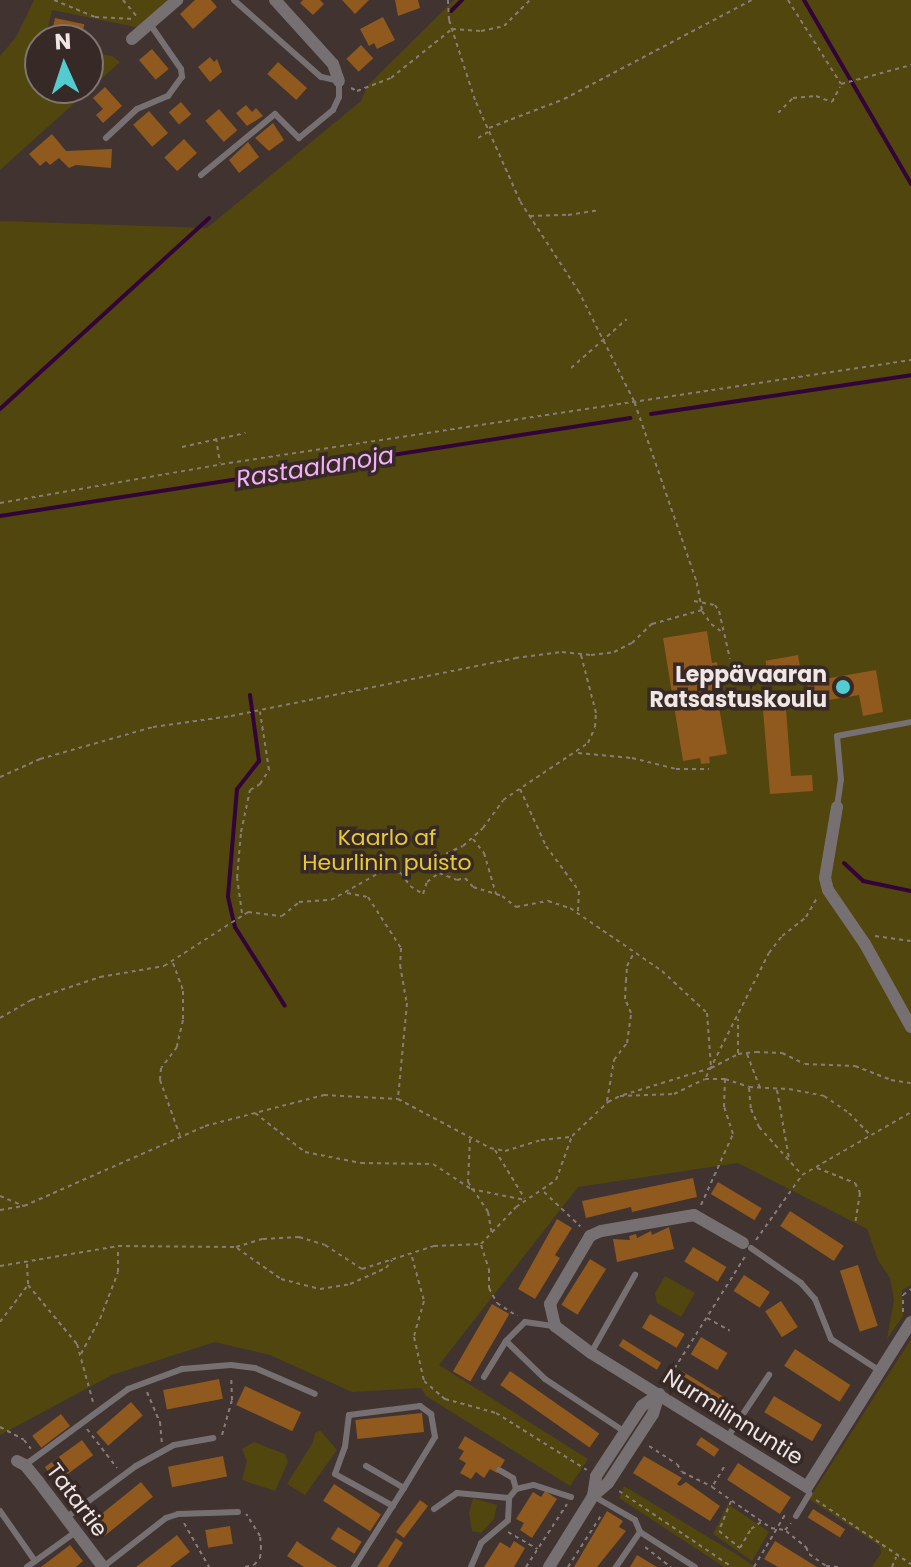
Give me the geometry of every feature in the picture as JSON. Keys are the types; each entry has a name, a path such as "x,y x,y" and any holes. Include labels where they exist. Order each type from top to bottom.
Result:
{"street":[{"path":"132,39 145,22 177,0"},
{"path":"275,0 333,64 339,81"},
{"path":"837,807 825,878 828,890 858,934 911,1027"},
{"path":"555,1326 550,1304 592,1235 607,1228 696,1216 747,1246"},
{"name":"Nurmilinnuntie","path":"555,1326 591,1353 661,1390 808,1491 911,1322"},
{"path":"593,1496 596,1476 642,1406 661,1390"},
{"path":"549,1567 593,1496 608,1483 653,1414 661,1390"},
{"name":"Tatartie","path":"26,1461 103,1567"}],"lane":[{"path":"201,175 275,114 299,138 333,110 339,97 339,81 321,77 234,0"},
{"path":"106,138 137,109 168,96 182,77 181,69 145,22"},
{"path":"837,807 841,780 837,736 911,722"},
{"path":"747,1246 801,1283 815,1299 831,1339 881,1372"},
{"path":"591,1353 635,1275"},
{"path":"484,1377 506,1341 525,1322 555,1326"},
{"path":"506,1341 545,1379 625,1432"},
{"path":"26,1461 128,1389 182,1369 231,1365 255,1368 315,1394"},
{"path":"727,1438 769,1375"},
{"path":"354,1567 393,1506 435,1437 431,1414 420,1406 349,1415 345,1447 335,1474 393,1506"},
{"path":"67,1517 123,1475 174,1445 213,1438"},
{"path":"366,1466 404,1488"},
{"path":"499,1470 509,1474 516,1489"},
{"path":"471,1567 481,1543 508,1520 509,1498 516,1489 534,1485 571,1497"},
{"path":"796,1516 808,1491"},
{"path":"434,1509 457,1493 509,1498"},
{"path":"593,1496 635,1520 640,1532 695,1567"},
{"path":"0,1511 35,1561"},
{"path":"103,1567 166,1518 181,1514 238,1512"},
{"path":"27,1567 77,1531"},
{"path":"616,1567 640,1532"}],"path":[{"path":"57,0 95,17 145,22"},
{"path":"123,0 145,22"},
{"path":"448,0 452,29 489,130 530,216 579,292 634,401 702,602 702,610 711,624 725,633"},
{"path":"339,81 357,91 391,78 452,29 481,31 504,26 530,0"},
{"path":"478,138 489,130 564,99 752,0"},
{"path":"788,0 843,84"},
{"path":"778,113 793,98 816,96 832,102 843,84 911,65"},
{"path":"530,216 600,210"},
{"path":"571,368 627,319"},
{"path":"0,503 221,465 911,360"},
{"path":"182,447 245,433"},
{"path":"216,437 221,465"},
{"path":"694,601 715,605 730,659"},
{"path":"0,777 40,759 139,730 260,710 515,658 562,652 614,652 632,643 657,622 702,610"},
{"path":"0,1018 31,1000 100,977 147,971 172,961 242,914 257,911 282,916 299,902 331,900 347,893 365,879 439,857 472,838 503,800 588,743 595,727 596,713 580,654"},
{"path":"242,914 237,878 241,832 250,790 260,784 269,770 260,710"},
{"path":"577,753 632,758 676,769 709,769"},
{"path":"520,788 546,846 579,891 578,913"},
{"path":"472,838 484,853 496,894"},
{"path":"387,872 401,873 410,886 423,894 427,882 439,873 457,880 465,878 473,887 496,894 516,907 548,901 578,913 662,971 707,1013 711,1068"},
{"path":"705,1079 769,953 809,912 825,878"},
{"path":"347,893 368,897 401,948 400,965 407,1003 401,1037 403,1074 398,1099"},
{"path":"858,934 911,941"},
{"path":"608,1102 605,1099 614,1060 627,1043 631,1013 625,999 626,981 634,950"},
{"path":"172,961 183,991 183,1020 177,1047 161,1068 160,1080 180,1137"},
{"path":"738,1018 738,1054"},
{"path":"746,1052 760,1089"},
{"path":"0,1266 118,1246 236,1247 263,1239 299,1237 325,1245 362,1269 446,1244 481,1244 516,1207 556,1180 572,1136 608,1102 711,1068 738,1054 782,1053 805,1064 855,1066 891,1080 911,1083"},
{"path":"620,1096 674,1094 705,1079 725,1079 760,1089 824,1096 849,1113 871,1136"},
{"path":"696,1216 733,1134 724,1107 725,1079"},
{"path":"749,1087 751,1109 759,1127 802,1175"},
{"path":"777,1089 789,1161"},
{"path":"0,1210 24,1206 205,1126 324,1095 398,1099 470,1138 505,1151 541,1140 572,1136"},
{"path":"661,1390 707,1318 747,1246 802,1175 911,1112"},
{"path":"255,1113 305,1152 361,1163 433,1164 471,1189 526,1201"},
{"path":"470,1138 468,1182 488,1212 492,1235"},
{"path":"494,1149 526,1201"},
{"path":"816,1167 855,1183 860,1193 855,1223"},
{"path":"543,1191 592,1235"},
{"path":"0,1196 24,1206"},
{"path":"481,1244 489,1269 489,1288 497,1303 525,1322"},
{"path":"80,1355 100,1319 118,1272 118,1246"},
{"path":"236,1247 281,1279 320,1289 350,1284 386,1268 393,1260"},
{"path":"412,1255 424,1301 414,1337 424,1381 445,1399 496,1413 583,1468"},
{"path":"27,1263 28,1285 77,1344 93,1402"},
{"path":"0,1322 28,1285"},
{"path":"707,1318 730,1331"},
{"path":"213,1438 224,1435 232,1400 231,1365"},
{"path":"143,1383 160,1422 162,1452"},
{"path":"82,1423 123,1475"},
{"path":"0,1427 24,1440 26,1461"},
{"path":"646,1444 677,1464 682,1472 714,1488 762,1521 785,1530 826,1566 838,1567"},
{"path":"714,1488 724,1467"},
{"path":"617,1490 732,1567"},
{"path":"808,1491 911,1564"},
{"path":"731,1500 719,1531 740,1548 751,1529 762,1521"},
{"path":"754,1567 792,1504"},
{"path":"238,1512 253,1521 260,1536 260,1558 254,1565 245,1567"},
{"path":"181,1514 209,1567"},
{"path":"785,1530 796,1516"},
{"path":"500,1527 538,1549"},
{"path":"634,1540 671,1567"},
{"path":"892,1567 896,1556"}],"green space":[{"path":"34,0 172,0 140,28 52,10 49,24 24,24 24,104 73,104 0,170 0,56 16,37"},
{"name":"Kaarlo af Heurlinin puisto","path":"454,0 911,0 911,1285 902,1290 903,1316 887,1339 894,1300 890,1278 878,1260 867,1229 738,1163 578,1187 439,1365 588,1459 570,1486 426,1396 421,1388 352,1392 270,1355 215,1342 112,1375 0,1435 0,221 207,228 361,101 368,85"},
{"path":"104,55 120,62 104,76"},
{"path":"665,1276 695,1293 681,1317 657,1303 655,1293"},
{"path":"911,1339 911,1567 872,1567 881,1553 880,1546 809,1499"},
{"path":"320,1430 337,1450 305,1495 287,1484 313,1442 315,1433"},
{"path":"254,1442 285,1454 288,1462 275,1491 242,1480 247,1461 242,1449"},
{"path":"624,1486 755,1567 724,1567 619,1498"},
{"path":"473,1498 497,1505 494,1519 481,1533 472,1531 469,1513"},
{"path":"728,1504 769,1532 752,1561 713,1534"}],"building":[{"path":"195,0 211,0 217,7 193,29 180,14"},
{"path":"303,0 320,0 324,4 313,15 300,3"},
{"path":"342,0 369,0 355,14"},
{"path":"395,0 418,0 420,8 398,16"},
{"path":"383,17 395,40 377,49 374,43 369,46 360,29"},
{"path":"55,18 83,24 54,24"},
{"path":"361,45 373,58 359,72 346,59"},
{"path":"152,49 169,69 156,80 139,60"},
{"path":"210,57 214,62 217,59 222,72 210,82 198,67"},
{"path":"278,62 307,88 296,100 267,74"},
{"path":"104,88 122,106 103,123 96,115 103,109 98,104 104,104"},
{"path":"181,102 191,114 179,125 169,112"},
{"path":"246,105 252,112 256,108 263,116 247,126 236,113"},
{"path":"219,109 237,130 224,142 205,121"},
{"path":"149,111 168,133 152,147 133,125"},
{"path":"273,123 284,140 269,151 255,138"},
{"path":"52,134 66,151 112,149 111,168 76,165 69,168 59,158 50,165 46,161 40,166 29,154"},
{"path":"184,139 197,153 177,171 164,157"},
{"path":"248,142 259,157 239,173 229,160"},
{"path":"707,631 712,663 717,662 720,676 714,677 727,754 709,757 710,763 701,764 700,758 683,761 663,638"},
{"path":"798,655 802,677 769,682 766,661"},
{"path":"876,670 883,712 863,716 859,695 811,703 807,682"},
{"path":"786,708 791,776 812,775 813,791 770,794 763,710"},
{"path":"693,1178 697,1197 632,1212 631,1207 586,1218 582,1201"},
{"path":"718,1182 762,1208 755,1220 711,1194"},
{"path":"790,1211 844,1246 834,1261 780,1226"},
{"path":"557,1219 572,1228 555,1255 560,1258 535,1299 518,1289"},
{"path":"669,1227 674,1249 617,1262 613,1239 630,1240 629,1236 636,1234 637,1238 651,1231 652,1235"},
{"path":"693,1247 726,1267 718,1282 684,1262"},
{"path":"590,1259 606,1269 577,1315 561,1305"},
{"path":"858,1265 878,1326 860,1332 840,1271"},
{"path":"744,1275 770,1292 760,1308 734,1291"},
{"path":"781,1301 798,1327 782,1337 765,1311"},
{"path":"492,1304 509,1314 470,1382 453,1372"},
{"path":"650,1314 685,1334 677,1348 642,1328"},
{"path":"701,1337 728,1353 717,1370 691,1354"},
{"path":"623,1339 661,1363 657,1370 619,1346"},
{"path":"795,1349 850,1385 839,1402 784,1366"},
{"path":"510,1371 599,1434 590,1447 500,1385"},
{"path":"682,1371 725,1398 719,1408 676,1381"},
{"path":"219,1379 223,1399 167,1410 163,1390"},
{"path":"245,1386 301,1412 292,1431 236,1405"},
{"path":"774,1396 822,1425 812,1441 764,1412"},
{"path":"131,1402 143,1416 108,1446 96,1432"},
{"path":"422,1413 424,1432 357,1439 355,1420"},
{"path":"61,1414 70,1426 41,1448 32,1436"},
{"path":"465,1436 505,1460 497,1473 490,1469 484,1478 476,1472 471,1479 460,1473 466,1463 459,1459 464,1451 458,1448"},
{"path":"701,1437 719,1449 714,1457 696,1444"},
{"path":"82,1440 93,1455 56,1482 45,1467"},
{"path":"223,1456 227,1477 172,1487 168,1467"},
{"path":"644,1456 682,1478 677,1484 680,1486 686,1482 720,1506 710,1521 633,1473"},
{"path":"738,1463 791,1497 780,1514 727,1480"},
{"path":"141,1482 153,1497 102,1538 90,1524"},
{"path":"334,1484 381,1514 370,1531 323,1501"},
{"path":"545,1491 557,1499 532,1538 520,1530 524,1523 516,1519 533,1492 541,1497"},
{"path":"420,1500 428,1506 404,1538 396,1532"},
{"path":"813,1509 845,1529 840,1538 808,1517"},
{"path":"607,1511 623,1521 619,1527 626,1531 597,1567 574,1567"},
{"path":"230,1526 233,1544 208,1548 205,1530"},
{"path":"338,1527 362,1542 354,1554 331,1539"},
{"path":"177,1535 190,1552 170,1567 136,1567"},
{"path":"396,1538 403,1543 388,1567 377,1567"},
{"path":"297,1541 337,1567 304,1567 287,1556"},
{"path":"514,1541 525,1548 514,1567 484,1567 500,1542 510,1548"},
{"path":"775,1541 817,1567 778,1567 764,1559"},
{"path":"70,1545 83,1561 76,1567 41,1567"},
{"path":"637,1555 657,1567 630,1567"}],"waterway":[{"path":"451,11 462,0"},
{"path":"804,0 911,184"},
{"path":"0,409 209,218"},
{"name":"Rastaalanoja","path":"651,414 911,375"},
{"name":"Rastaalanoja","path":"0,516 630,418"},
{"path":"250,695 259,761 237,789 228,897 235,927 285,1006"},
{"path":"844,863 863,881 911,891"}],"place":[{"name":"Leppävaaran Ratsastuskoulu","path":"843,687"}]}
